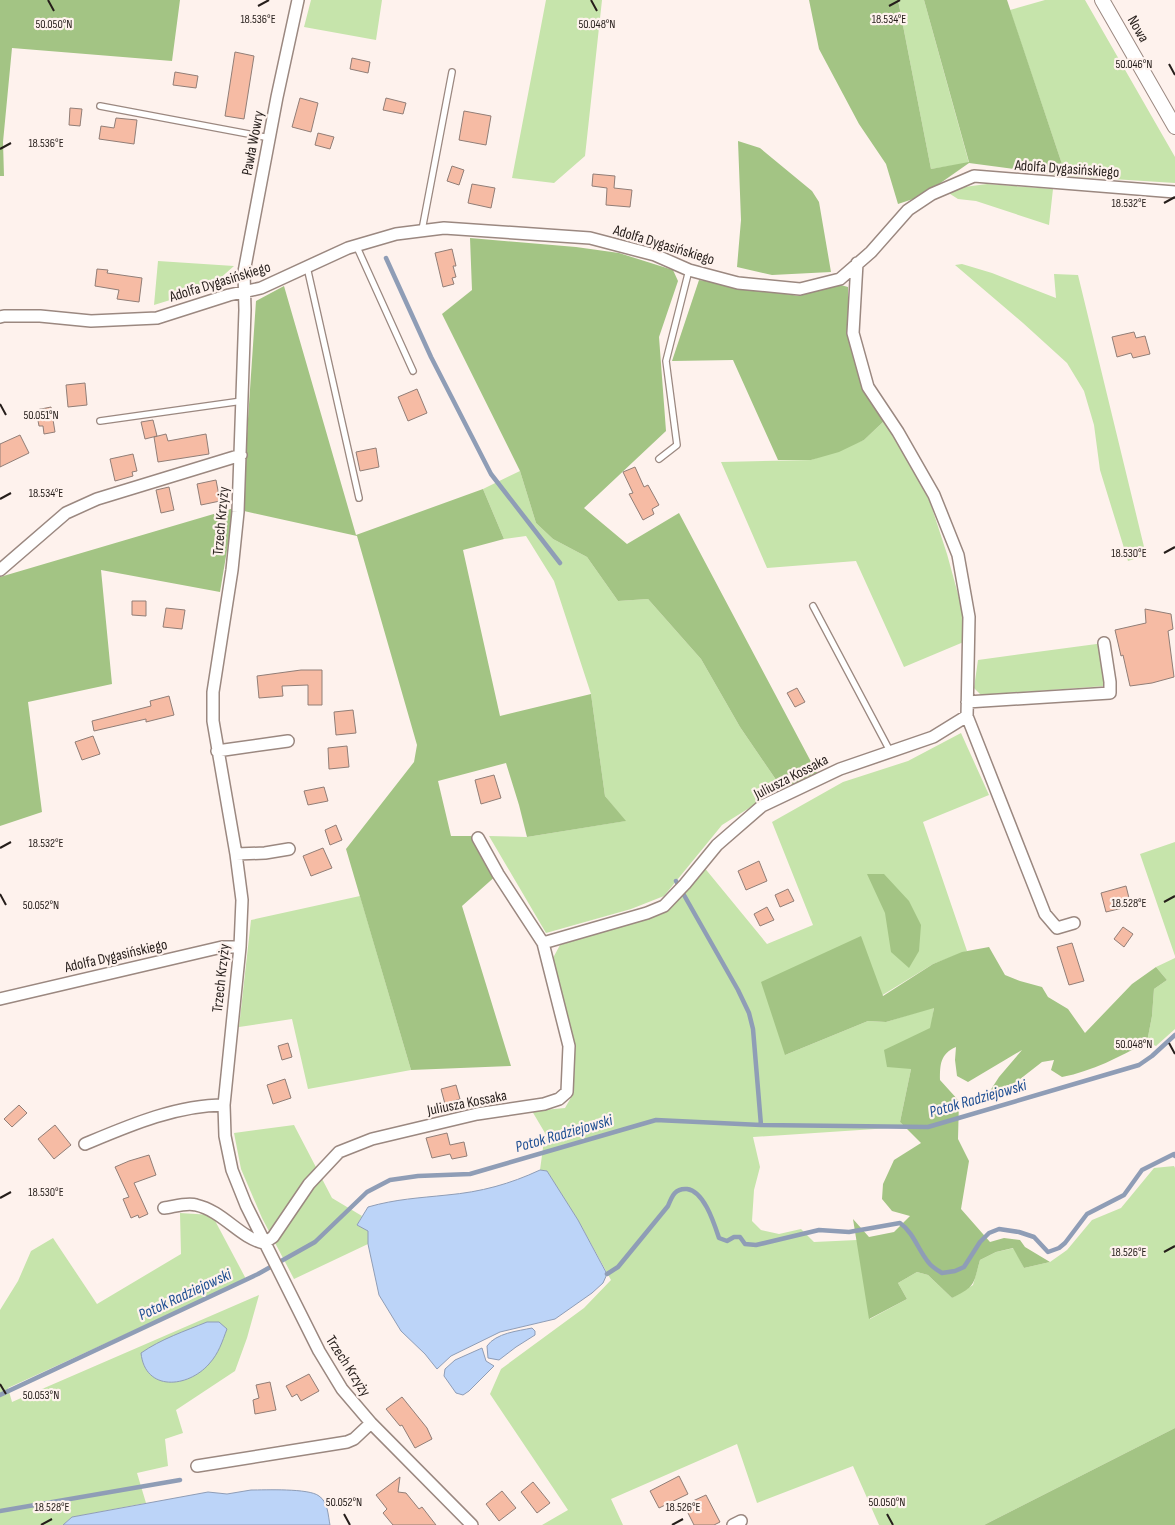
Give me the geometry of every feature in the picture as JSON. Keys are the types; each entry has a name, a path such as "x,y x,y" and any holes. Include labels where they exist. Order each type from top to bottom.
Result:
{"street":[{"name":"Pawła Wowry","path":"245,292 244,272 298,0"},
{"name":"Nowa","path":"1102,0 1175,127"},
{"name":"Adolfa Dygasińskiego","path":"0,317 40,316 91,321 156,318 229,295 261,288 356,245 396,234 444,228 590,238 655,255 689,270 738,283 800,289 840,279 871,252 908,210 932,194 974,176 1175,192"},
{"path":"857,263 853,333 868,387 898,432 934,495 958,555 969,617 967,716 1045,914 1057,928 1074,923"},
{"name":"Trzech Krzyży","path":"245,292 241,455 235,543 213,692 213,721 217,751 236,854 242,900 240,947 224,1105 225,1136 232,1170 246,1205 319,1351 342,1389 371,1423 472,1525"},
{"path":"0,570 66,513 97,499 241,455"},
{"path":"967,702 1110,693 1104,643"},
{"name":"Juliusza Kossaka","path":"544,942 647,913 664,906 676,895 717,845 762,806 840,769 933,737 967,716"},
{"path":"217,751 288,741"},
{"name":"Juliusza Kossaka","path":"264,1243 273,1237 309,1184 338,1152 372,1139 477,1114 544,1104 559,1100 567,1092 569,1046 544,942 498,874 478,838"},
{"path":"236,854 289,850"},
{"name":"Adolfa Dygasińskiego","path":"0,999 222,947 240,947"},
{"path":"85,1144 165,1115 210,1105 224,1105"},
{"path":"164,1208 194,1204 215,1212 255,1241 264,1243"},
{"path":"197,1466 347,1442 354,1439 371,1423"}],"lane":[{"path":"422,230 452,72"},
{"path":"100,106 270,138"},
{"path":"356,245 413,371"},
{"path":"307,267 359,498"},
{"path":"659,459 677,445 666,361 689,270"},
{"path":"100,422 242,401"},
{"path":"813,606 890,751"}],"green space":[{"path":"0,0 180,0 172,61 12,48 3,142 4,176 0,176"},
{"path":"311,0 382,0 376,40 304,27"},
{"path":"546,0 602,0 585,156 554,183 512,178"},
{"path":"809,0 898,0 931,169 969,162 924,0 1007,0 1066,176 969,163 922,196 898,204 886,164 859,124 819,49"},
{"path":"898,0 924,0 969,163 931,169"},
{"path":"1045,0 1085,0 1175,157 1175,183 1066,176 1010,10"},
{"path":"738,141 760,148 812,191 819,202 831,272 772,275 737,267 741,220"},
{"path":"987,184 1053,189 1049,225 976,201 958,199 947,192 964,187"},
{"path":"470,238 576,247 619,253 673,270 678,281 659,337 666,431 584,508 627,544 679,513 817,773 783,790 740,727 701,659 648,599 618,601 587,557 553,539 536,523 520,471 442,314 472,290"},
{"path":"158,261 234,266 209,288 154,305"},
{"path":"962,264 992,273 1056,298 1054,274 1078,275 1146,555 1128,561 1100,470 1094,425 1084,391 1067,363 955,265"},
{"path":"699,280 799,296 837,284 848,287 848,334 863,391 884,421 864,440 839,452 811,460 778,460 733,360 672,361"},
{"path":"284,286 356,535 483,489 504,539 463,550 500,716 591,694 605,796 626,821 527,837 506,763 438,781 451,836 471,836 498,874 462,906 511,1066 411,1070 346,849 414,762 417,745 357,536 244,511 244,478 256,301"},
{"path":"884,421 915,472 930,502 964,616 966,641 904,667 856,561 767,568 721,462 811,460 864,440"},
{"path":"520,471 536,523 553,539 587,557 618,601 648,599 701,659 740,727 783,790 778,790 722,825 664,896 631,909 546,933 489,836 527,837 625,821 605,796 591,694 554,581 526,536 504,539 483,489"},
{"path":"234,508 220,592 101,570 112,684 28,702 42,812 0,826 0,577"},
{"path":"1104,643 1105,686 981,695 974,688 978,660"},
{"path":"961,733 989,795 923,822 967,951 933,964 785,1055 868,1021 886,1022 934,1007 931,1028 911,1069 900,1122 905,1127 753,1137 760,1167 754,1190 752,1221 761,1230 779,1234 801,1229 814,1242 857,1240 870,1319 907,1299 898,1283 917,1272 928,1275 952,1298 973,1285 980,1260 996,1252 1014,1248 1024,1268 1050,1262 1067,1250 1092,1220 1121,1208 1154,1168 1174,1166 1175,1428 984,1525 879,1525 853,1466 757,1503 737,1444 611,1499 623,1525 542,1525 568,1510 490,1394 501,1369 584,1308 611,1280 578,1220 547,1171 540,1170 545,1133 532,1111 565,1108 573,1094 569,1029 553,958 560,945 662,914 703,866 767,944 813,925 772,822 843,782 908,761"},
{"path":"1175,842 1175,956 1140,854"},
{"path":"867,874 884,874 909,901 921,925 919,951 909,968 891,952 885,913"},
{"path":"360,896 411,1070 308,1089 292,1019 239,1027 251,920"},
{"path":"861,936 883,996 933,964 962,952 989,947 1005,975 1042,987 1048,997 1068,1009 1085,1033 1132,984 1156,967 1167,980 1154,989 1152,1016 1147,1042 1116,1058 1084,1071 1062,1077 1051,1070 1054,1060 1042,1062 1002,1093 990,1091 999,1077 1022,1050 968,1082 957,1076 956,1047 947,1053 942,1060 940,1080 959,1101 958,1139 969,1161 961,1209 990,1242 1004,1238 1020,1240 1025,1247 1050,1262 1024,1268 1013,1248 996,1252 980,1260 970,1287 952,1298 928,1275 917,1272 898,1283 907,1299 869,1319 853,1219 869,1237 894,1232 910,1216 892,1211 882,1199 883,1184 894,1160 921,1143 900,1122 911,1069 887,1067 884,1050 930,1028 934,1008 886,1022 868,1021 785,1055 761,982"},
{"path":"1175,958 1175,1029 1156,1046 1147,1042 1152,1016 1154,989 1167,980 1156,967"},
{"path":"294,1125 332,1198 362,1216 357,1225 369,1231 368,1244 294,1279 262,1218 241,1169 234,1133"},
{"path":"180,1213 212,1215 246,1279 8,1388 12,1402 259,1295 247,1338 235,1371 176,1410 183,1433 165,1439 168,1466 137,1473 146,1503 72,1517 63,1525 0,1525 0,1310 18,1281 31,1251 53,1238 97,1304 181,1254"},
{"path":"1175,1428 1175,1525 984,1525"}],"water":[{"path":"540,1170 547,1171 578,1220 607,1274 603,1283 555,1319 500,1332 451,1356 437,1369 425,1354 401,1331 379,1295 368,1244 368,1231 357,1225 368,1207 398,1200 460,1194 506,1183"},
{"path":"207,1322 219,1322 227,1329 218,1352 209,1364 190,1378 179,1381 159,1380 150,1375 144,1366 141,1353 165,1339"},
{"path":"532,1328 535,1331 535,1335 499,1360 488,1358 487,1346 496,1338 508,1333"},
{"path":"482,1348 486,1361 494,1366 469,1391 463,1395 456,1393 444,1376 445,1369 455,1360"},
{"path":"251,1490 286,1490 314,1493 324,1502 330,1525 63,1525 72,1517 208,1492 227,1494"}],"building":[{"path":"235,52 254,56 244,119 225,116"},
{"path":"352,58 370,62 368,73 350,69"},
{"path":"175,72 198,76 196,88 173,85"},
{"path":"300,98 318,103 311,132 292,127"},
{"path":"386,98 406,103 403,114 383,110"},
{"path":"70,108 82,109 80,126 69,125"},
{"path":"464,111 491,116 486,145 459,140"},
{"path":"116,118 137,120 134,144 99,139 101,126 114,128"},
{"path":"318,133 334,137 330,149 315,145"},
{"path":"452,166 464,170 459,185 447,181"},
{"path":"593,174 615,176 614,188 632,190 630,207 606,205 607,188 592,186"},
{"path":"472,184 495,188 491,208 468,203"},
{"path":"452,249 456,266 453,266 456,277 452,278 454,284 443,287 435,253"},
{"path":"97,269 108,270 107,273 142,278 139,302 117,299 119,290 95,286"},
{"path":"1134,332 1136,338 1145,336 1150,354 1133,358 1131,353 1117,357 1112,337"},
{"path":"85,383 87,405 68,407 66,385"},
{"path":"417,389 427,413 408,421 398,397"},
{"path":"51,407 55,432 44,434 43,426 39,426 36,410"},
{"path":"153,420 157,436 145,439 141,422"},
{"path":"166,434 168,441 206,434 209,454 158,462 154,437"},
{"path":"20,435 29,453 0,467 0,444"},
{"path":"376,448 379,467 360,471 356,452"},
{"path":"133,454 137,471 132,472 133,476 115,481 110,459"},
{"path":"635,467 644,487 648,485 659,505 652,509 654,514 643,520 629,494 633,493 623,472"},
{"path":"216,480 220,501 201,505 197,484"},
{"path":"169,487 174,510 161,513 156,490"},
{"path":"132,601 146,601 146,616 132,615"},
{"path":"166,608 185,610 182,629 163,627"},
{"path":"1145,609 1171,614 1173,629 1168,631 1174,677 1130,686 1115,630 1146,623"},
{"path":"301,670 322,670 322,705 308,705 308,685 282,686 283,696 259,698 257,676"},
{"path":"797,688 805,702 795,707 787,693"},
{"path":"169,696 174,715 146,722 146,719 94,731 92,721 151,706 150,701"},
{"path":"353,710 356,733 336,735 334,712"},
{"path":"93,736 100,754 82,760 75,742"},
{"path":"347,746 349,767 329,769 328,748"},
{"path":"494,775 501,798 481,804 475,780"},
{"path":"324,787 328,801 308,805 304,791"},
{"path":"336,825 342,840 330,845 325,830"},
{"path":"323,848 332,868 311,876 303,856"},
{"path":"759,861 767,881 746,890 738,871"},
{"path":"1126,886 1131,906 1106,912 1101,893"},
{"path":"788,889 794,901 780,907 775,895"},
{"path":"767,907 774,920 760,926 754,914"},
{"path":"1123,927 1133,934 1124,947 1114,939"},
{"path":"1072,943 1084,981 1069,985 1057,947"},
{"path":"288,1043 292,1057 282,1060 278,1046"},
{"path":"285,1079 291,1098 273,1104 267,1085"},
{"path":"456,1085 460,1099 445,1104 441,1089"},
{"path":"19,1105 27,1113 12,1127 4,1119"},
{"path":"55,1125 71,1145 54,1159 38,1139"},
{"path":"447,1133 450,1145 464,1142 467,1156 452,1159 450,1154 432,1158 426,1138"},
{"path":"149,1155 156,1175 134,1183 148,1214 139,1218 138,1215 131,1218 123,1199 129,1197 115,1167"},
{"path":"309,1374 319,1391 301,1401 297,1394 292,1397 286,1386"},
{"path":"270,1382 276,1410 255,1414 253,1400 259,1398 256,1385"},
{"path":"402,1397 427,1428 432,1439 415,1448 402,1425 400,1426 386,1409"},
{"path":"679,1476 688,1494 659,1508 650,1491"},
{"path":"400,1477 398,1492 406,1493 419,1509 422,1507 436,1525 393,1525 383,1513 387,1509 376,1495"},
{"path":"533,1482 550,1503 537,1513 521,1492"},
{"path":"502,1491 516,1508 499,1521 486,1504"},
{"path":"706,1495 720,1522 714,1525 694,1525 684,1505"}],"waterway":[{"path":"386,258 431,357 491,474 560,563"},
{"path":"676,881 738,990 749,1013 753,1029 761,1125"},
{"name":"Potok Radziejowski","path":"0,1395 258,1274 315,1242 367,1192 390,1180 418,1176 470,1174 656,1120 761,1125 928,1127 1139,1065 1175,1035"},
{"path":"607,1274 618,1267 668,1206 674,1193 683,1189 693,1191 698,1195 708,1209 719,1238 727,1241 734,1237 740,1237 745,1244 756,1245 819,1230 849,1232 900,1223 909,1232 930,1264 942,1273 964,1267 980,1242 989,1233 999,1229 1019,1232 1034,1237 1048,1252 1059,1248 1065,1243 1087,1214 1124,1195 1142,1170 1174,1154 1175,1156"},
{"path":"0,1511 180,1480"}]}
